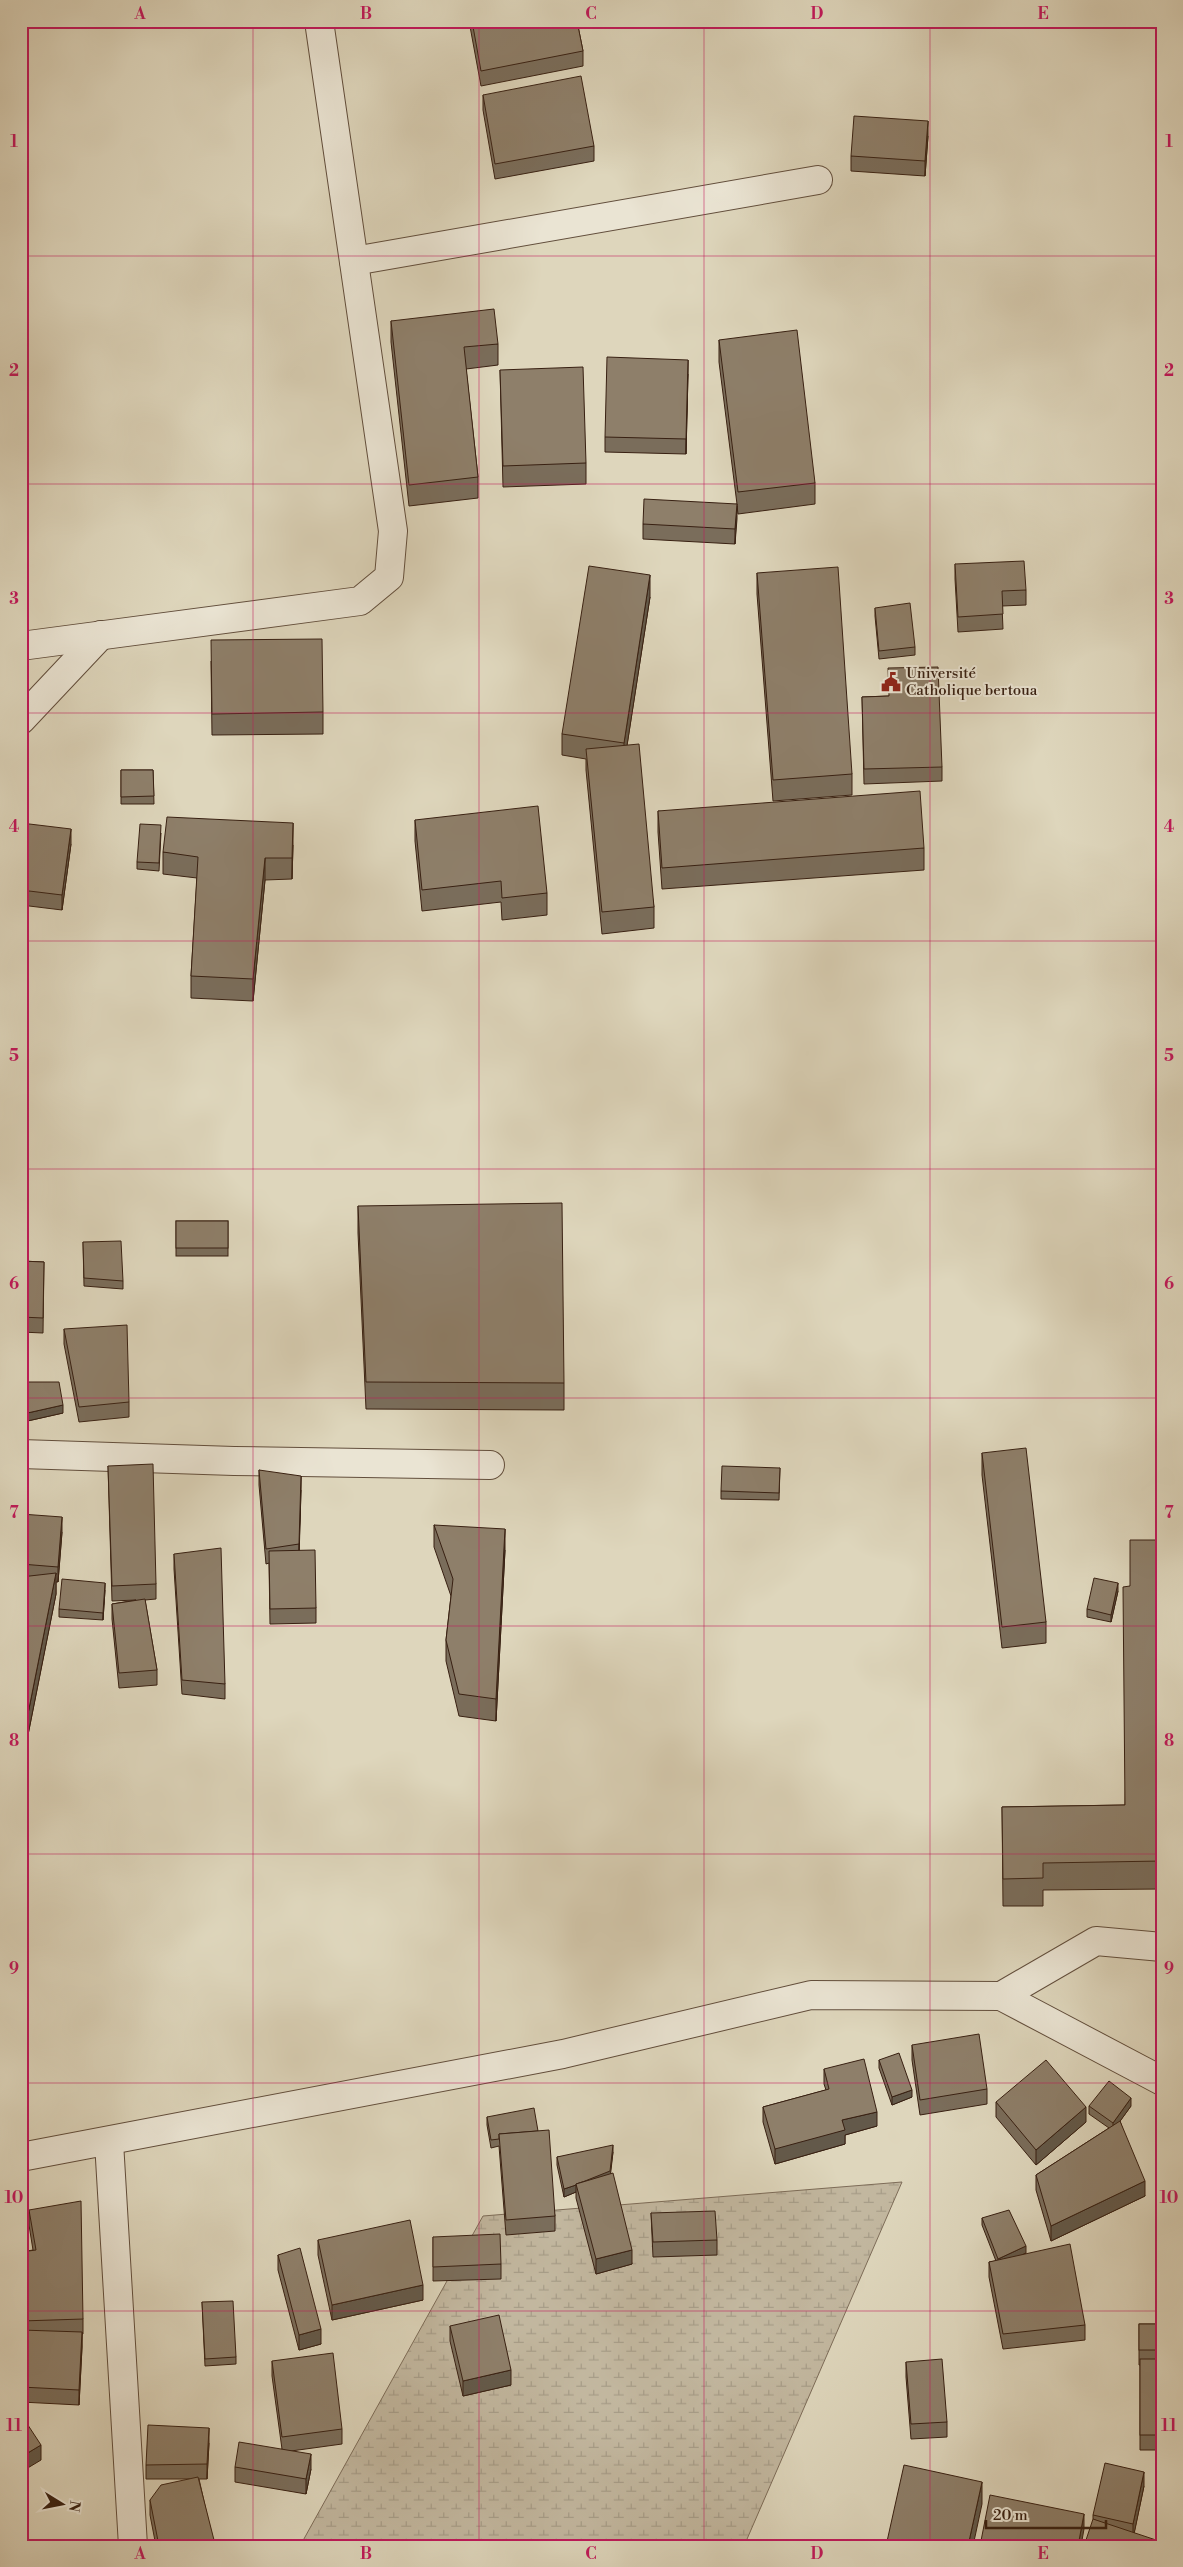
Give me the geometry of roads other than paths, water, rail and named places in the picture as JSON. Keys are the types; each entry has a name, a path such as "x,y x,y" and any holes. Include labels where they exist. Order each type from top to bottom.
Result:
{"street":[{"path":"21,646 360,601 389,577 393,531 319,21"},
{"path":"354,262 818,180"},
{"path":"21,720 101,635"},
{"path":"21,1454 244,1461 490,1465"},
{"path":"1001,1996 1096,1941 1162,1947"},
{"path":"21,2157 109,2142 563,2054 811,1994 1001,1996 1162,2081"},
{"path":"109,2142 132,2546"}],"place":[{"name":"Université Catholique bertoua","path":"891,682"}]}
